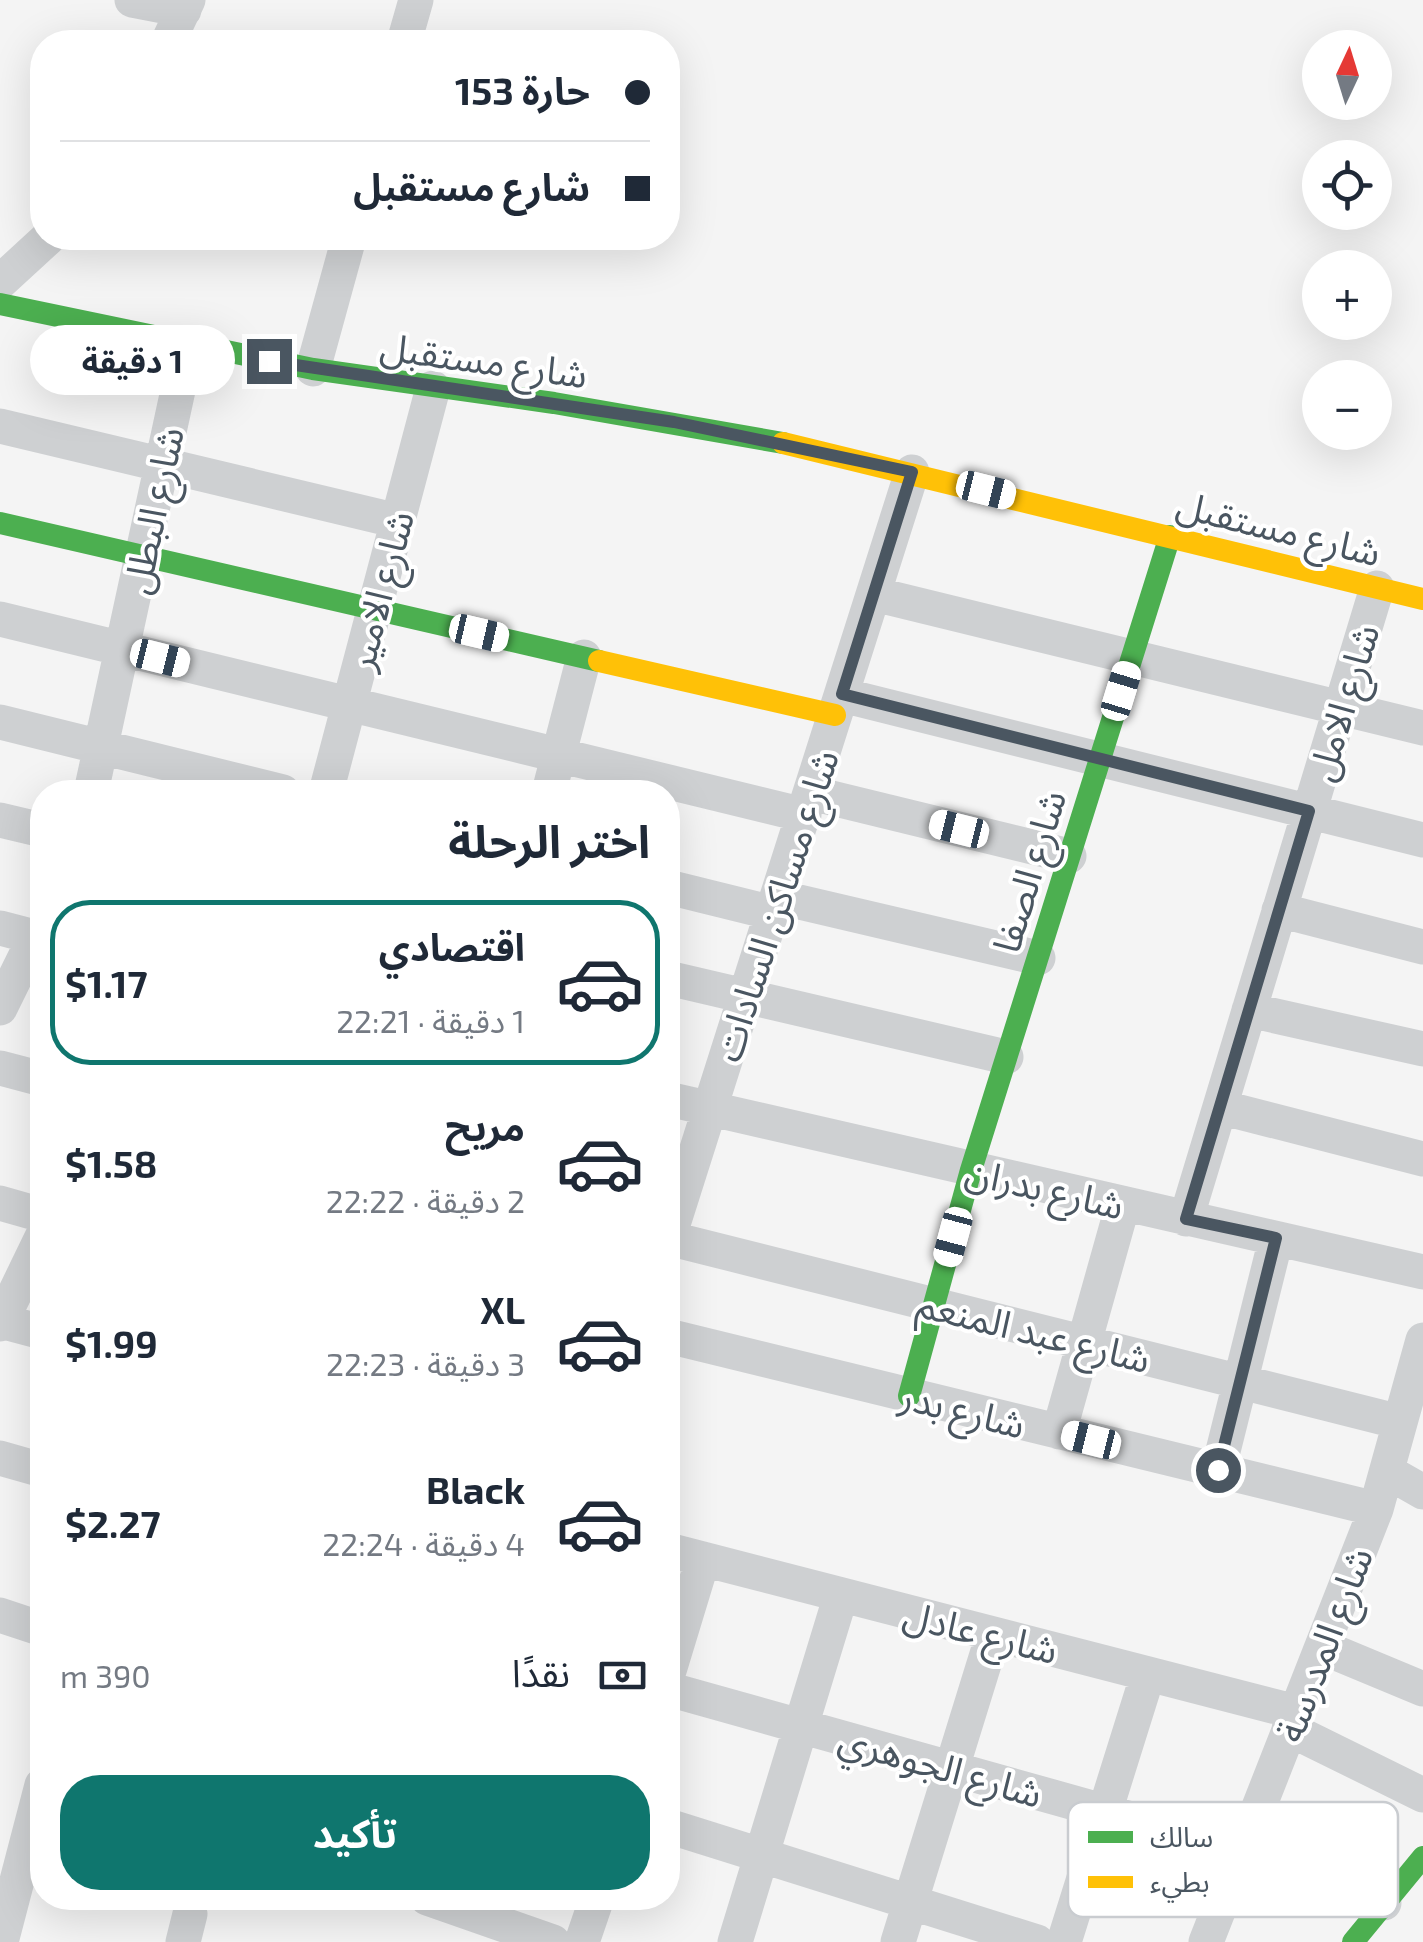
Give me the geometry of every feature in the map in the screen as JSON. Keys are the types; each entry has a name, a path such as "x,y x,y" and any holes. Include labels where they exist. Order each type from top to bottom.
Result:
{"street":[{"path":"132,0 186,5 174,30"},
{"path":"407,30 416,0"},
{"path":"0,282 35,250"},
{"path":"312,369 346,250"},
{"name":"شارع مستقبل","path":"0,304 312,369 674,422 912,472 1423,599"},
{"name":"شارع البطل","path":"94,780 188,344"},
{"name":"شارع الامير","path":"329,780 433,388"},
{"path":"0,426 398,521"},
{"name":"شارع مساكن السادات","path":"680,1202 912,472"},
{"path":"0,523 584,657 1100,760 1423,840"},
{"name":"شارع الصفا","path":"909,1396 971,1170 1170,536"},
{"name":"شارع الامل","path":"1186,1219 1377,588"},
{"path":"874,594 1423,728"},
{"path":"0,620 559,755 1069,856"},
{"path":"553,780 584,657"},
{"path":"0,722 234,780"},
{"path":"0,820 30,827"},
{"path":"680,889 1038,958"},
{"path":"1280,910 1423,947"},
{"path":"0,928 30,936"},
{"path":"0,1008 30,954"},
{"path":"680,981 1006,1058"},
{"path":"1249,1010 1423,1049"},
{"path":"0,1068 30,1076"},
{"name":"شارع بدران","path":"680,1102 1423,1272"},
{"path":"1220,1107 1423,1159"},
{"path":"0,1203 30,1211"},
{"path":"1059,1432 1124,1204"},
{"path":"1218,1470 1276,1238"},
{"name":"شارع عبد المنعم","path":"680,1242 1400,1422"},
{"path":"30,1261 0,1322 30,1329"},
{"name":"شارع بدر","path":"680,1339 1376,1509"},
{"name":"شارع المدرسة","path":"1261,1802 1376,1509 1400,1422 1416,1390 1423,1340"},
{"path":"0,1458 30,1467"},
{"path":"1388,1472 1423,1492"},
{"name":"شارع عادل","path":"680,1553 1148,1674 1292,1721 1423,1796"},
{"path":"680,1635 703,1559"},
{"path":"735,1942 841,1595"},
{"path":"0,1616 30,1619"},
{"path":"898,1942 994,1634"},
{"path":"1322,1647 1423,1690"},
{"path":"1108,1802 1148,1674"},
{"name":"شارع الجوهري","path":"680,1692 1072,1802"},
{"path":"680,1830 1037,1942"},
{"path":"1,1942 30,1832"},
{"path":"1398,1886 1423,1857"},
{"path":"464,1910 553,1942"},
{"path":"582,1942 593,1910"},
{"path":"1064,1942 1072,1917"},
{"name":"شارع المدرسة","path":"1206,1942 1216,1917"},
{"path":"1353,1942 1373,1917"}],"traffic: fast":[{"path":"0,304 313,369 554,403 783,443"},
{"path":"0,523 599,661"},
{"path":"909,1396 971,1170 1170,536"},
{"path":"1398,1887 1423,1857"},
{"path":"1353,1942 1374,1917"}],"traffic: slow":[{"path":"783,443 1423,599"},
{"path":"599,661 835,715"}],"route":[{"path":"269,361 674,422 912,472 842,694 1309,811 1186,1219 1276,1238 1218,1470"}]}
